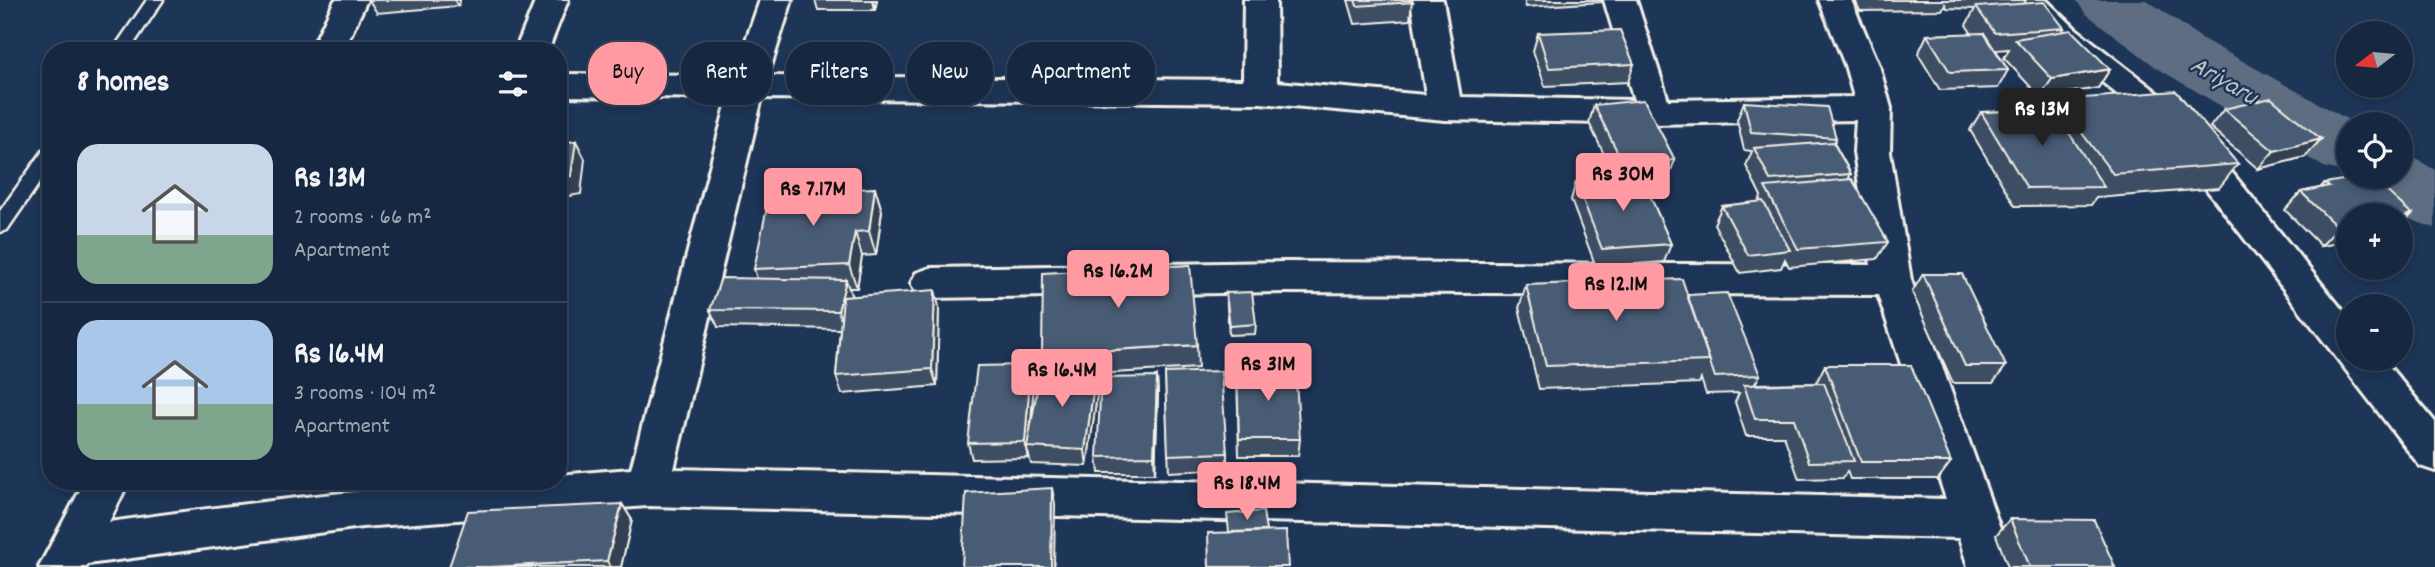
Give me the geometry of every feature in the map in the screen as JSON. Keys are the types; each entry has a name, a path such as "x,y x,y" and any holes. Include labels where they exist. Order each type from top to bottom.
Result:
{"street":[{"path":"330,42 351,0"},
{"path":"535,42 552,0"},
{"path":"762,42 776,0"},
{"path":"1260,0 1260,92"},
{"path":"1427,0 1445,108"},
{"path":"1620,0 1655,112"},
{"path":"1835,0 1863,65 1874,108 1872,152 1892,280 1991,567"},
{"path":"2027,0 2064,35 2172,121 2336,330"},
{"path":"567,85 681,85"},
{"path":"772,85 1260,92 1445,108 1655,112 1874,108"},
{"path":"648,487 743,105"},
{"path":"930,283 1285,277 1892,280"},
{"path":"2369,371 2435,453"},
{"path":"567,489 648,487 1974,519"},
{"path":"68,557 102,490"},
{"path":"68,557 367,495 543,490"}],"lane":[{"path":"126,42 155,0"},
{"path":"0,225 42,165"}],"building":[{"path":"1355,0 1412,0 1413,2 1357,6"},
{"path":"2044,2 2064,28 1995,33 1976,7"},
{"path":"1620,30 1634,64 1549,68 1538,33"},
{"path":"2071,30 2110,69 2052,79 2015,39"},
{"path":"1984,33 2008,70 1950,72 1927,35"},
{"path":"2176,91 2238,164 2113,174 2057,100"},
{"path":"2271,98 2321,139 2274,151 2224,109"},
{"path":"1644,100 1675,160 1624,165 1594,105"},
{"path":"1744,102 1827,107 1836,138 1751,132"},
{"path":"2049,102 2104,187 2027,188 1981,112 2023,111 2018,103"},
{"path":"576,141 571,176 567,177 567,142"},
{"path":"1833,142 1851,174 1770,180 1754,148"},
{"path":"1642,177 1671,244 1602,249 1576,182"},
{"path":"1852,179 1888,242 1798,249 1765,187"},
{"path":"2336,181 2336,189 2384,189 2400,203 2336,203 2336,226 2301,192 2329,186 2325,183"},
{"path":"875,188 869,231 855,232 849,265 754,269 770,193"},
{"path":"1763,201 1790,250 1748,255 1722,206"},
{"path":"1190,265 1197,345 1042,354 1043,273"},
{"path":"1923,274 1962,274 2006,366 1965,366"},
{"path":"721,278 846,280 838,311 710,310"},
{"path":"1682,279 1710,361 1546,366 1526,285"},
{"path":"935,290 932,369 836,376 843,297"},
{"path":"1252,292 1256,324 1230,326 1226,293"},
{"path":"1727,293 1760,375 1715,377 1687,295"},
{"path":"1031,365 1025,442 968,443 977,366"},
{"path":"1825,365 1911,365 1951,462 1861,462"},
{"path":"1295,366 1300,439 1239,439 1237,367"},
{"path":"1041,368 1096,370 1085,450 1027,447"},
{"path":"1221,371 1227,453 1168,455 1165,373"},
{"path":"1157,377 1154,456 1097,457 1101,378"},
{"path":"1824,383 1854,461 1809,462 1794,419 1755,419 1744,385"},
{"path":"1052,488 1051,567 962,567 966,493"},
{"path":"622,504 607,561 449,567 468,511"},
{"path":"1263,511 1266,531 1229,532 1227,514"},
{"path":"2010,519 2094,520 2115,567 2030,567"},
{"path":"1286,531 1288,567 1209,567 1208,533"}],"waterway":[{"name":"Ariyaru","path":"2106,0 2179,53 2336,143"},
{"name":"Ariyaru","path":"2413,189 2435,203"}]}
